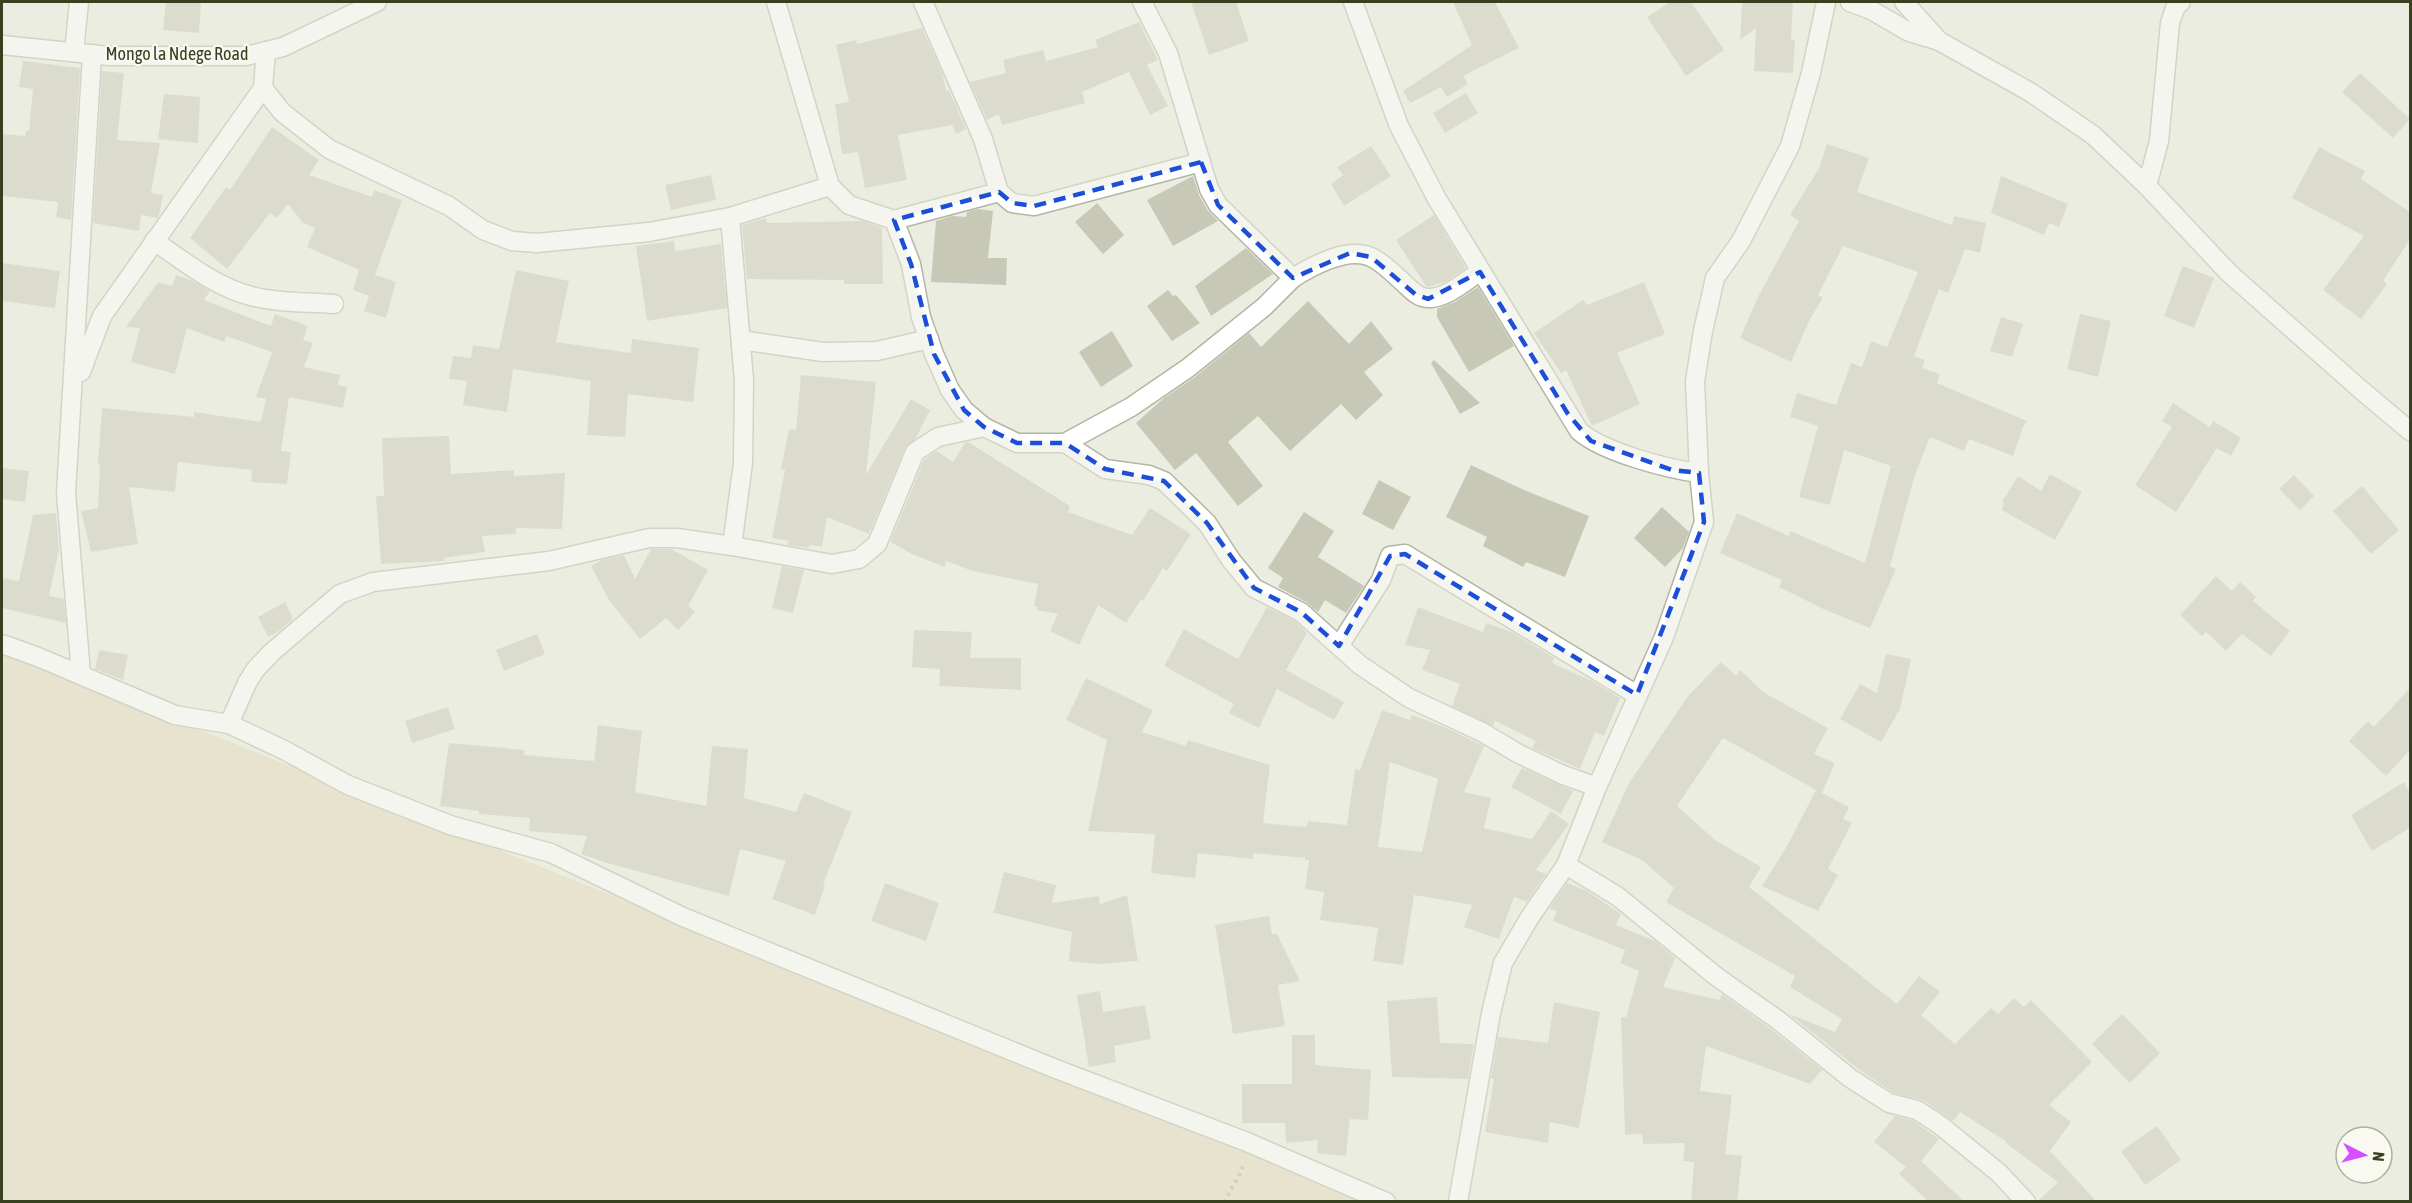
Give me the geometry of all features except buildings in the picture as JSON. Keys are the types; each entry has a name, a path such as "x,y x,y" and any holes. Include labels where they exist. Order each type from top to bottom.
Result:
{"street":[{"path":"79,2 83,53 73,398 66,493 81,674"},
{"name":"Mongo la Ndege Road","path":"2,45 83,53 246,56 283,47 377,2"},
{"path":"776,2 830,186 849,205 894,220 999,192"},
{"path":"923,2 983,139 999,192 1012,203 1034,206 1201,162"},
{"path":"1142,2 1168,53 1209,189 1218,205 1293,278"},
{"path":"1353,2 1399,126 1437,200 1579,431 1591,441 1672,470 1699,473"},
{"path":"1458,1202 1491,1013 1503,963 1530,917 1566,865 1597,787 1664,637 1704,522 1699,473 1695,381 1715,278 1741,241 1790,146 1811,73 1826,2"},
{"path":"1850,2 1871,10 1909,32 1939,41 2030,92 2094,135 2147,186 2229,273 2410,431"},
{"path":"1904,2 1939,41"},
{"path":"2147,186 2159,141 2170,23 2175,8 2181,2"},
{"path":"73,398 93,334 102,316 263,88 266,51"},
{"path":"263,88 282,112 329,149 449,206 483,230 512,241 537,243 649,232 730,217 830,186"},
{"path":"730,217 744,380 744,463 732,546"},
{"path":"894,220 912,264 921,317 950,390 964,410 984,427 1017,443 1065,443 1131,407 1188,368 1264,307 1293,278 1307,269 1350,254 1371,257 1392,272 1415,294 1428,299 1446,293 1480,272"},
{"path":"154,241 210,278 252,297 334,304"},
{"path":"741,340 823,352 877,351 929,339"},
{"path":"229,724 255,670 272,652 340,594 358,586 373,582 549,561 649,538 677,538 832,564 859,559 877,544 915,452 938,436 984,427"},
{"path":"1065,443 1106,469 1149,475 1164,481 1207,523 1230,560 1254,588 1301,612 1360,665 1409,698 1482,732 1519,754 1563,775 1597,787"},
{"path":"1340,646 1381,580 1390,556 1405,554 1637,694"},
{"path":"2,644 81,674 175,715 229,724 358,789 450,825 551,853 682,917 1056,1069 1247,1142 1386,1202"},
{"path":"1566,865 1617,896 1850,1078 1889,1103 1917,1110 1940,1125 1999,1173 2026,1202"}],"path":[{"path":"1224,1202 1241,1172 1247,1142"}],"highlighted area":[{"path":"1201,162 1218,205 1293,278 1350,253 1371,257 1415,294 1428,299 1480,272 1568,414 1591,441 1672,470 1699,473 1704,522 1637,695 1405,554 1390,556 1339,646 1301,612 1254,588 1207,523 1164,481 1105,469 1065,443 1017,443 984,427 964,410 934,354 911,264 894,220 999,192 1012,203 1034,206"}],"shaded area":[{"path":"2,648 74,679 1372,1201 2,1201"}]}
